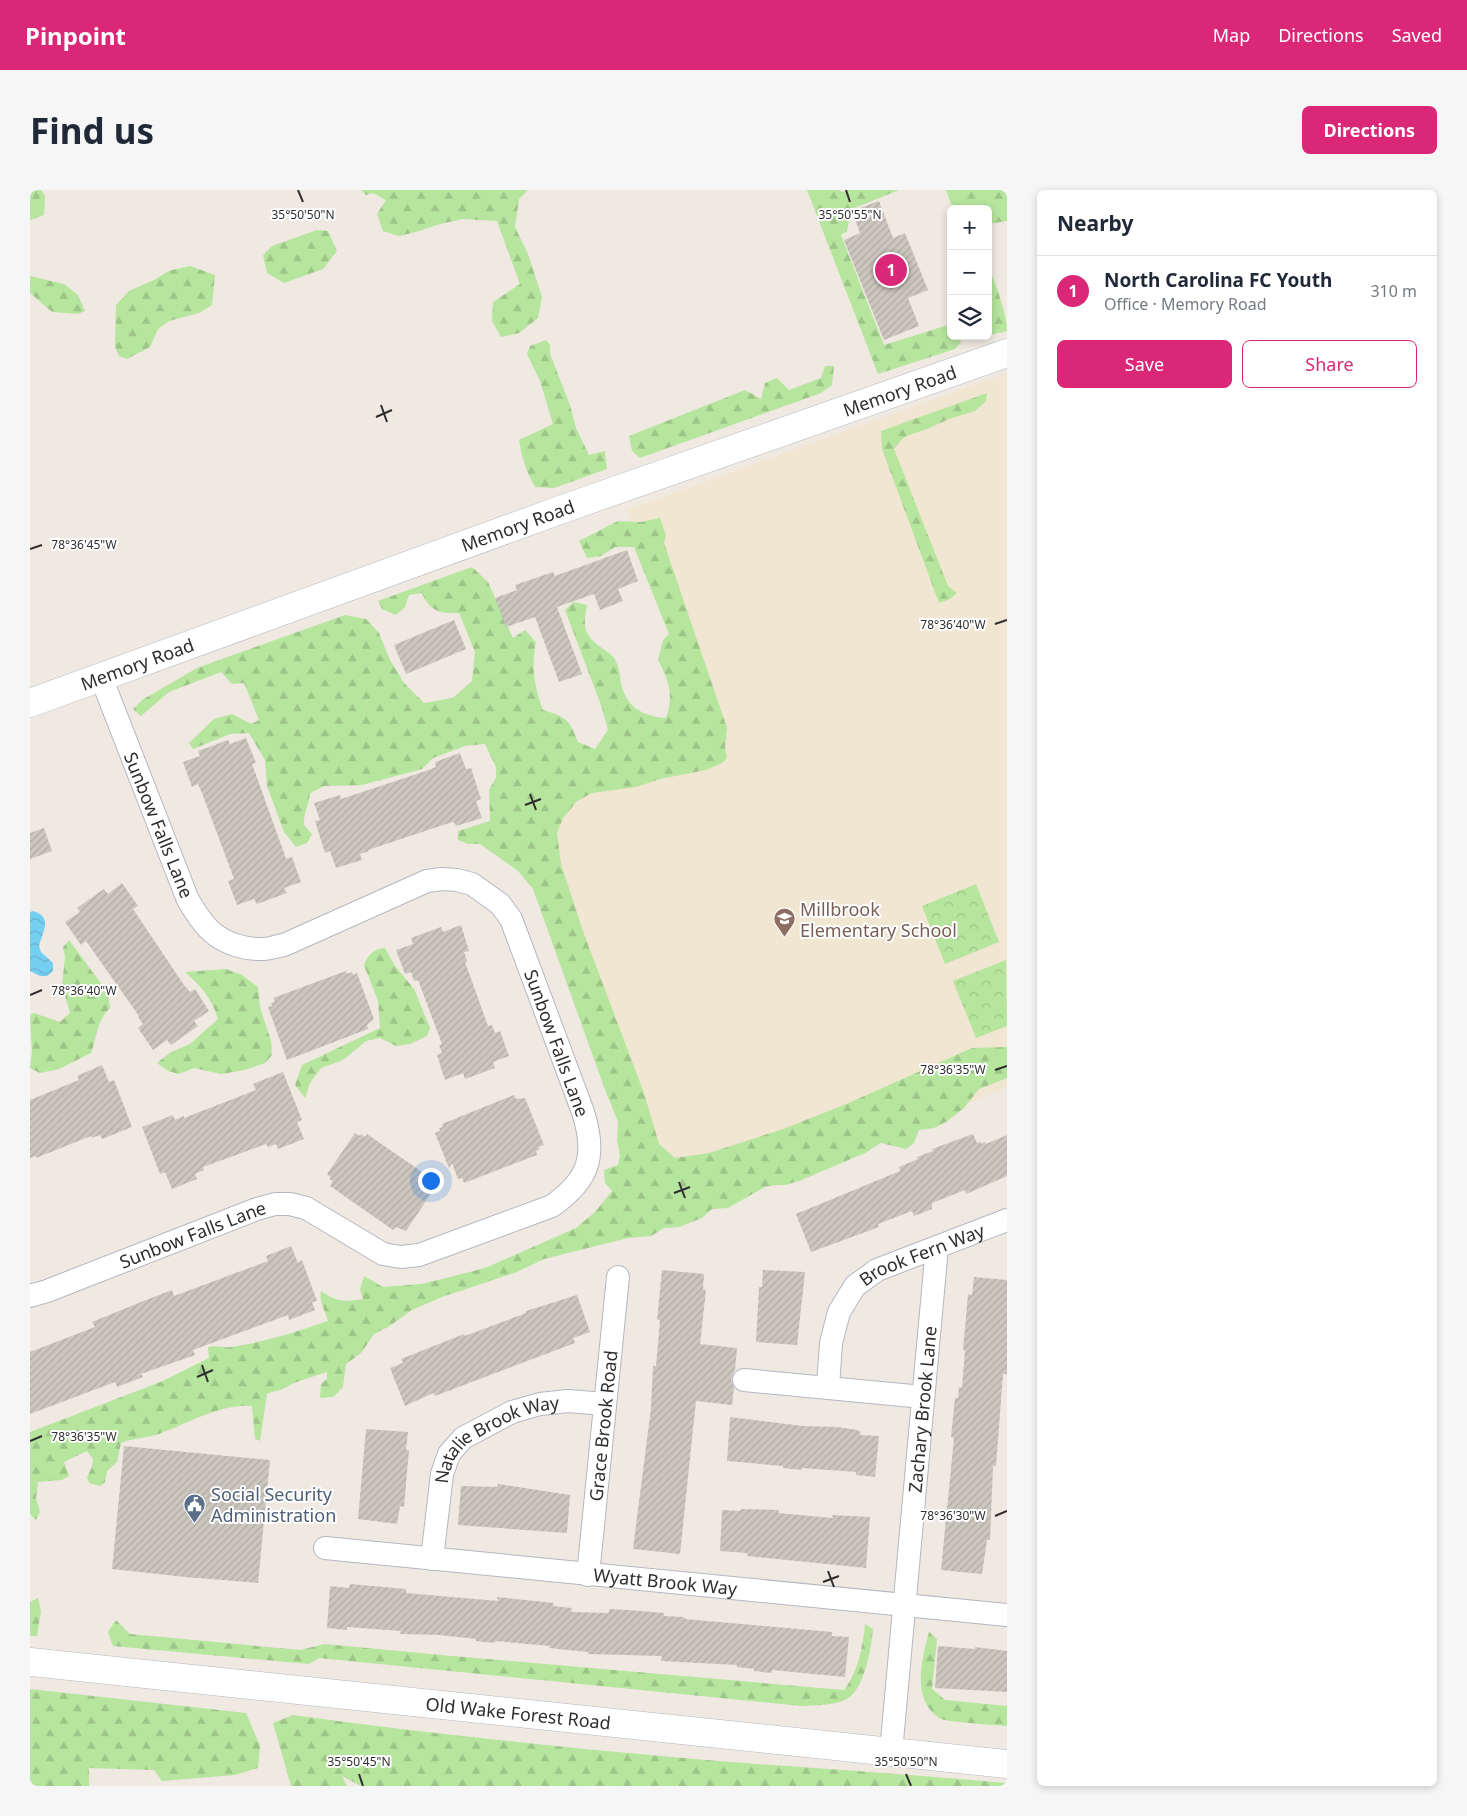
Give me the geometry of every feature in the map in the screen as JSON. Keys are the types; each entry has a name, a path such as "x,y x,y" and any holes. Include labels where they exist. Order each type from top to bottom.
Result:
{"street":[{"name":"Memory Road","path":"30,702 560,510 1007,354"},
{"name":"Sunbow Falls Lane","path":"30,1296 257,1209 275,1204 290,1204 306,1208 383,1254 402,1257 419,1255 552,1206 580,1182 587,1166 589,1149 589,1130 583,1112 511,919 500,904 472,884 457,880 442,879 428,881 284,945 265,949 247,948 228,943 212,933 188,900 101,676"},
{"name":"Brook Fern Way","path":"828,1387 831,1343 839,1312 855,1286 878,1270 1007,1220"},
{"name":"Zachary Brook Lane","path":"891,1752 937,1247"},
{"name":"Grace Brook Road","path":"588,1575 618,1277"},
{"path":"744,1380 923,1397"},
{"name":"Natalie Brook Way","path":"432,1559 442,1474 449,1454 463,1438 512,1412 540,1404 568,1401 604,1404"},
{"name":"Wyatt Brook Way","path":"325,1548 1007,1615"},
{"name":"Old Wake Forest Road","path":"30,1662 1007,1764"}],"shaded area":[{"name":"Millbrook Elementary School","path":"1007,373 1007,1088 661,1221 508,789 702,716 627,510"}],"green space":[{"path":"30,190 41,190 45,196 44,215 30,220"},
{"path":"361,190 528,190 519,199 515,227 528,254 542,297 538,318 519,333 501,337 492,321 493,302 520,284 497,221 463,219 399,236 383,231 377,214 386,200 373,193 366,195"},
{"path":"807,190 839,190 842,192 849,190 899,190 852,209 847,231 841,235 884,345 947,325 947,340 961,340 955,349 878,374"},
{"path":"946,190 1007,190 1007,221 992,223 992,205 952,205"},
{"path":"317,230 328,231 337,251 323,269 284,283 267,273 263,255 272,246"},
{"path":"190,266 215,275 212,305 199,313 169,321 158,329 150,347 127,359 119,356 115,347 116,305 129,291 156,279 168,271"},
{"path":"30,276 64,284 78,295 85,311 78,314 52,312 30,293"},
{"path":"992,276 1003,307 1007,331 992,335"},
{"path":"546,340 550,345 550,354 570,405 576,428 589,455 605,451 607,469 554,488 535,487 529,476 519,440 553,424 540,381 527,354 530,346"},
{"path":"825,366 834,366 832,385 821,393 640,458 632,451 629,436 745,390 761,399 765,383 777,378 789,390 821,378"},
{"path":"987,393 986,401 975,411 909,435 902,439 894,449 948,586 957,593 950,599 939,603 882,449 881,431"},
{"path":"660,518 666,535 664,543 727,728 725,748 727,758 722,763 706,770 660,779 636,787 592,793 577,801 563,818 557,833 561,864 584,934 644,1093 659,1144 675,1158 709,1153 783,1129 851,1102 972,1048 1007,1047 1007,1078 979,1089 964,1108 946,1122 934,1128 919,1130 914,1143 906,1149 881,1143 865,1153 799,1181 785,1185 765,1187 728,1208 712,1209 702,1218 679,1227 664,1228 651,1236 628,1238 544,1259 517,1272 442,1297 412,1310 388,1327 374,1334 361,1353 346,1364 343,1387 333,1397 320,1398 321,1384 327,1379 327,1372 267,1394 260,1441 255,1439 252,1406 240,1406 204,1415 159,1434 121,1443 117,1462 107,1471 105,1482 100,1486 89,1483 87,1477 92,1467 93,1459 87,1451 64,1462 69,1476 62,1480 38,1482 36,1498 40,1512 36,1520 30,1514 30,1432 163,1381 209,1358 208,1347 231,1347 256,1342 328,1321 322,1303 321,1291 341,1300 363,1299 360,1289 364,1276 383,1287 422,1284 485,1268 576,1228 595,1212 612,1191 605,1183 604,1170 618,1165 620,1155 617,1141 618,1122 533,889 518,871 480,844 468,844 458,840 458,831 490,821 489,790 496,778 496,767 485,744 465,746 433,758 422,769 362,785 324,786 310,793 304,825 312,834 307,843 296,847 284,832 267,786 265,760 249,733 230,734 193,749 189,743 214,719 232,714 251,724 259,720 244,683 232,684 221,672 169,692 141,716 133,709 142,700 197,668 345,615 366,619 379,633 390,660 404,683 424,703 453,698 472,681 475,652 459,613 441,612 432,608 422,593 409,595 405,607 396,615 382,609 378,601 472,567 488,582 513,638 525,630 536,642 534,676 543,710 566,720 578,742 595,749 608,730 601,705 565,610 574,602 587,605 586,630 591,639 616,661 621,684 627,699 643,713 666,718 670,695 665,675 658,660 663,640 669,634 634,547 615,547 601,556 587,558 579,541 618,521 641,522"},
{"path":"976,884 999,942 945,964 922,906"},
{"path":"69,940 108,993 110,1008 102,1018 91,1053 59,1069 40,1073 30,1068 32,1051 30,1016 34,1013 60,1022 70,1013 62,985 65,957 63,947"},
{"path":"385,948 395,966 414,989 430,1028 427,1036 410,1044 396,1046 380,1038 366,1041 343,1060 321,1068 310,1083 305,1098 295,1085 302,1065 380,1028 378,1001 364,965 372,953"},
{"path":"1006,960 1007,1026 976,1038 953,981"},
{"path":"226,969 242,975 258,987 260,1007 271,1041 272,1055 265,1063 245,1070 221,1074 194,1068 179,1074 168,1071 157,1063 171,1052 190,1044 218,1019 213,1005 205,993 185,972"},
{"path":"38,1598 41,1611 37,1636 30,1636 30,1602"},
{"path":"116,1620 130,1634 300,1650 325,1644 844,1690 853,1675 859,1658 865,1624 873,1629 871,1647 863,1677 853,1694 847,1699 836,1703 801,1706 319,1658 309,1664 113,1646 108,1632"},
{"path":"929,1632 937,1639 932,1689 945,1700 1007,1706 1007,1726 945,1720 931,1711 925,1702 921,1679"},
{"path":"30,1689 246,1713 260,1746 258,1768 235,1775 162,1781 154,1770 89,1768 89,1786 30,1786"},
{"path":"293,1715 577,1748 714,1761 1007,1783 1007,1786 361,1786 342,1776 347,1786 291,1786 273,1723"}],"water":[{"path":"33,911 43,917 45,921 39,946 41,952 53,963 53,971 47,976 40,976 30,971 30,912"}],"building":[{"path":"879,201 893,238 905,233 928,290 908,298 919,326 884,340 844,240 860,233 852,211"},
{"path":"627,550 638,581 618,589 623,601 600,610 594,594 557,607 582,674 559,682 535,617 506,627 495,598 517,590 515,585 553,572 555,576"},
{"path":"454,620 466,649 406,674 394,645"},
{"path":"246,738 256,763 252,764 286,859 292,857 301,882 284,888 287,893 257,904 254,899 237,905 228,881 234,879 202,793 198,784 192,787 183,762 200,756 198,751 228,740 230,744"},
{"path":"460,753 466,769 471,768 481,799 476,801 482,818 456,826 454,822 446,824 368,850 360,854 362,860 336,868 330,851 325,853 315,821 320,820 314,803 340,795 341,799 426,771 436,767 435,762"},
{"path":"44,828 52,851 30,859 30,833"},
{"path":"122,883 138,906 133,909 184,985 190,992 195,989 209,1011 194,1021 198,1026 171,1045 167,1040 153,1050 138,1028 143,1024 139,1016 86,941 81,945 65,922 80,912 77,908 104,889 108,894"},
{"path":"461,925 469,951 464,952 467,961 465,962 488,1026 492,1025 495,1033 500,1031 509,1056 493,1062 495,1068 465,1079 463,1073 445,1080 437,1055 442,1053 439,1045 442,1044 418,980 414,981 411,972 405,974 396,950 413,944 411,938 441,927 443,932"},
{"path":"346,971 347,974 352,972 353,975 357,973 374,1019 367,1025 368,1029 287,1060 268,1007 272,1006 271,1003 275,1002 273,998"},
{"path":"102,1065 109,1082 114,1080 132,1127 102,1139 100,1135 92,1138 91,1136 36,1158 36,1156 30,1158 30,1100 79,1080 77,1076"},
{"path":"283,1072 302,1120 297,1122 304,1139 278,1149 276,1144 268,1147 266,1144 203,1167 204,1170 195,1174 197,1179 172,1189 165,1172 160,1174 142,1127 173,1115 175,1120 184,1116 184,1118 256,1090 253,1084"},
{"path":"514,1095 516,1099 525,1098 544,1145 538,1147 540,1149 536,1151 537,1155 464,1183 462,1178 458,1179 452,1163 449,1168 435,1133 440,1131 439,1128 443,1127 442,1124"},
{"path":"355,1133 365,1137 367,1134 438,1183 406,1231 396,1227 393,1230 330,1186 333,1181 329,1179 331,1177 327,1174"},
{"path":"973,1134 977,1143 981,1142 981,1144 985,1142 986,1144 1007,1135 1007,1176 966,1194 965,1190 932,1203 932,1209 914,1216 912,1211 878,1224 879,1227 811,1252 796,1214 900,1171 899,1167 933,1151 932,1149"},
{"path":"291,1246 298,1263 302,1260 317,1301 312,1302 315,1310 289,1320 288,1315 193,1350 195,1355 141,1374 143,1377 117,1387 115,1382 30,1414 30,1352 95,1327 92,1322 172,1290 174,1296 268,1261 266,1256"},
{"path":"662,1270 704,1274 703,1289 706,1290 700,1344 737,1348 735,1370 731,1379 734,1388 732,1405 696,1401 680,1554 633,1549 651,1408 653,1366 656,1366 660,1320 657,1320"},
{"path":"763,1270 805,1272 797,1345 756,1342 759,1287 762,1287"},
{"path":"974,1277 1007,1280 1007,1374 1003,1374 996,1466 993,1466 990,1540 987,1540 982,1574 941,1570 954,1438 951,1437 955,1398 958,1398 959,1387 962,1388 968,1294 972,1295"},
{"path":"577,1295 590,1332 573,1338 575,1343 435,1396 433,1393 405,1406 390,1368 403,1363 401,1359 464,1334 465,1336 526,1313 526,1311"},
{"path":"730,1417 803,1426 837,1427 858,1430 861,1432 860,1435 879,1436 875,1477 856,1475 856,1472 802,1468 802,1470 783,1468 783,1466 727,1461"},
{"path":"366,1429 408,1432 406,1450 409,1450 404,1507 400,1506 397,1524 358,1519"},
{"path":"124,1446 270,1460 258,1583 112,1569"},
{"path":"498,1484 570,1495 567,1533 458,1525 461,1486 497,1487"},
{"path":"741,1509 779,1510 778,1513 833,1518 832,1515 870,1517 866,1568 747,1556 747,1553 720,1551 722,1510 740,1511"},
{"path":"350,1584 406,1589 406,1593 498,1601 497,1597 554,1603 553,1606 572,1608 571,1612 609,1613 609,1609 628,1610 664,1613 664,1616 684,1617 685,1619 832,1632 832,1636 849,1637 845,1677 772,1670 772,1673 754,1671 754,1669 737,1667 737,1665 661,1661 662,1656 588,1654 588,1652 549,1648 550,1646 495,1641 495,1643 439,1635 400,1634 401,1631 347,1627 347,1630 327,1628 330,1586 349,1588"},
{"path":"938,1646 975,1649 975,1647 1007,1651 1007,1692 935,1688"}],"place":[{"name":"North Carolina FC Youth","path":"891,270"},
{"name":"Millbrook Elementary School","path":"784,938"},
{"name":"Social Security Administration","path":"195,1523"}]}
